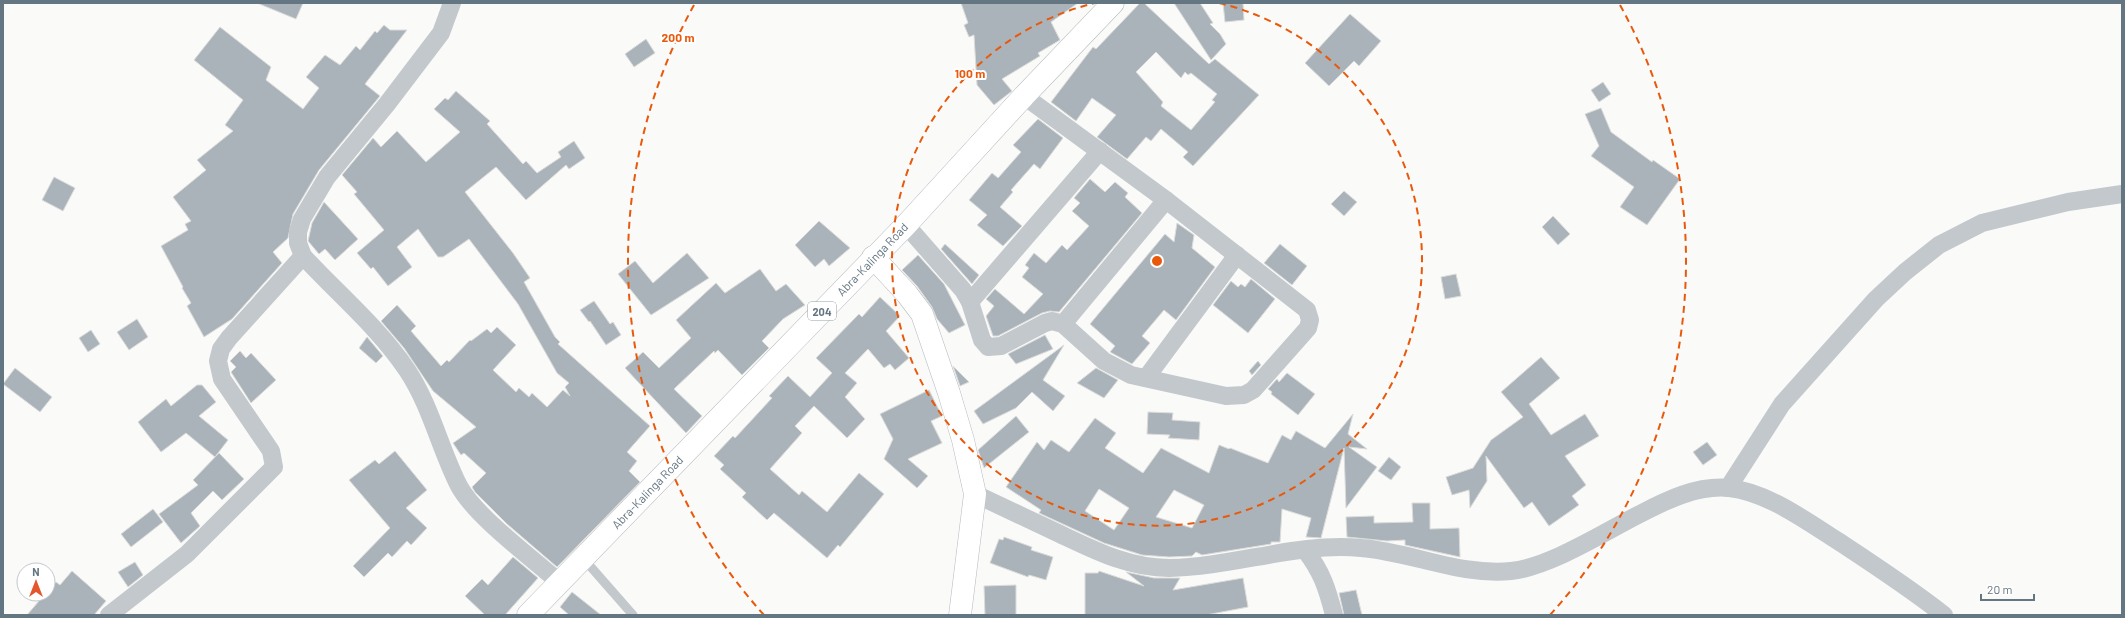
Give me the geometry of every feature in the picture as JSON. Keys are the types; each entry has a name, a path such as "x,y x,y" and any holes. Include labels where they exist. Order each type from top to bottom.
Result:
{"main road":[{"name":"Abra-Kalinga Road","path":"528,615 776,361 873,257 906,225 1024,96 1113,3"},
{"path":"873,257 907,294 922,314 949,393 963,440 975,494 960,615"}],"street":[{"path":"452,3 441,33 387,104 327,177 302,219 298,237 303,256 378,333 407,370 430,413 464,494 485,517 560,582"},
{"path":"906,225 952,277 970,302 982,340 988,347 1001,346 1045,323 1052,321 1063,324 1104,361 1122,371 1216,395 1244,394 1254,390 1308,328 1310,320 1307,310 1166,200 1024,96"},
{"path":"970,302 1100,151"},
{"path":"1728,488 1782,404 1876,299 1905,272 1939,246 1982,223 2068,202 2122,194"},
{"path":"1063,324 1166,200"},
{"path":"1146,378 1237,255"},
{"path":"109,615 187,554 274,467 271,451 222,379 218,361 221,349 229,338 303,256"},
{"path":"975,494 1114,559 1139,565 1169,568 1195,566 1335,547 1362,548 1395,553 1446,566 1481,572 1514,570 1548,560 1672,498 1700,489 1728,488 1753,493 1798,516 1910,588 1944,615"},
{"path":"1305,550 1324,577 1334,615"}],"lane":[{"path":"583,558 633,615"}],"building":[{"path":"257,3 303,3 296,19"},
{"path":"961,3 1078,3 1051,22 1060,40 1038,53 1040,56 1002,79 1012,91 994,105 977,85 974,35 969,37 964,25 968,23"},
{"path":"1140,3 1144,3 1209,64 1215,59 1259,95 1193,166 1183,157 1188,152 1161,129 1151,141 1146,137 1127,159 1097,137 1116,115 1092,98 1076,121 1051,102 1093,47 1096,49","holes":["1156,52 1181,78 1185,72 1188,75 1191,73 1217,94 1212,100 1215,102 1191,130 1161,106 1163,102 1136,72"]},
{"path":"1174,3 1200,3 1213,23 1210,24 1220,34 1226,44 1211,60"},
{"path":"1223,3 1243,3 1244,20 1225,22"},
{"path":"1350,14 1381,41 1359,66 1354,61 1329,86 1305,63"},
{"path":"384,25 390,30 407,30 365,84 380,96 319,170 293,214 288,238 273,252 282,263 232,319 204,337 187,306 191,303 161,246 188,230 185,224 191,221 173,197 206,170 197,160 233,131 225,125 243,100 194,60 220,27 271,67 266,80 303,109 319,88 306,77 325,55 340,65 356,46 360,50 375,31 377,33"},
{"path":"646,39 655,53 634,67 625,54"},
{"path":"1603,82 1611,94 1599,102 1591,90"},
{"path":"456,91 490,121 487,124 523,164 526,161 537,173 561,157 558,152 574,141 585,158 569,169 566,165 526,200 496,167 465,192 513,253 530,278 524,282 555,337 560,342 558,344 650,426 627,452 637,461 629,471 640,482 557,567 507,524 475,492 472,487 486,473 464,453 461,455 453,443 476,427 433,391 404,348 381,321 397,305 416,326 411,331 441,366 447,360 449,362 470,340 471,341 487,329 491,333 497,327 516,345 493,370 516,392 519,388 529,397 532,393 547,407 563,390 570,396 565,387 569,383 557,373 518,304 469,239 443,257 438,257 418,229 397,247 412,267 388,286 373,267 371,269 357,253 384,230 354,194 357,192 342,175 373,138 381,147 397,131 426,162 460,132 434,109 445,98 448,100"},
{"path":"1601,108 1611,132 1652,162 1653,160 1680,179 1647,225 1620,207 1634,187 1591,156 1599,146 1585,114"},
{"path":"1038,119 1063,138 1040,169 1034,164 1011,190 1013,192 1000,207 1022,226 1003,246 977,225 987,215 969,200 992,173 998,178 1021,152 1013,145"},
{"path":"54,177 75,188 63,211 42,200"},
{"path":"1090,179 1105,192 1115,182 1128,193 1125,197 1142,213 1059,312 1050,311 1042,313 998,336 993,336 986,316 994,306 986,299 995,289 1024,314 1043,294 1022,277 1029,268 1025,265 1034,253 1046,263 1062,245 1067,250 1089,226 1072,211 1080,203 1074,198"},
{"path":"1344,191 1357,202 1344,216 1331,204"},
{"path":"324,202 358,239 335,260 325,249 319,254 308,241 312,223"},
{"path":"1553,216 1570,234 1558,245 1542,227"},
{"path":"819,221 850,248 829,266 824,259 815,267 795,245"},
{"path":"1177,223 1194,235 1192,248 1215,267 1176,320 1164,310 1142,336 1150,343 1132,364 1110,352 1115,346 1090,324 1165,234 1174,242"},
{"path":"945,244 979,275 972,284 941,249"},
{"path":"1280,244 1307,266 1292,285 1264,263"},
{"path":"687,253 709,278 651,315 618,274 635,261 653,283"},
{"path":"918,255 944,284 965,325 949,333 937,319 932,307 917,286 902,270"},
{"path":"760,269 776,291 786,284 805,305 783,319 762,341 769,348 742,375 718,350 715,353 714,351 674,389 702,416 686,433 625,368 643,352 659,368 691,338 676,320 716,283 725,293"},
{"path":"1456,274 1461,296 1445,299 1441,277"},
{"path":"1251,279 1275,299 1248,333 1213,305 1231,281 1238,287 1241,284 1245,287"},
{"path":"880,297 900,316 886,331 909,358 895,370 890,364 884,368 868,349 845,373 857,383 845,397 865,419 847,438 814,406 795,426 802,433 770,469 799,495 802,491 827,512 859,473 884,494 840,547 838,545 827,558 774,513 767,520 742,497 746,493 720,469 724,465 714,456 733,436 735,438 772,398 769,396 788,376 810,397 832,373 816,358 859,314 862,317"},
{"path":"594,301 610,324 613,322 621,335 606,345 590,321 589,322 580,310"},
{"path":"137,319 148,337 129,350 117,332"},
{"path":"91,330 100,344 88,352 79,338"},
{"path":"1045,335 1053,349 1016,364 1008,354"},
{"path":"367,337 383,356 376,363 359,348"},
{"path":"1064,345 1043,380 1065,396 1053,411 1032,392 1016,408 983,424 974,411"},
{"path":"240,351 246,358 251,353 276,380 251,403 231,372 236,367 230,361"},
{"path":"1541,357 1560,378 1529,404 1551,435 1585,414 1599,436 1565,456 1586,485 1572,496 1579,505 1549,526 1532,502 1524,508 1486,456 1487,481 1470,508 1469,490 1452,495 1446,477 1473,468 1491,440 1523,417 1501,392"},
{"path":"1258,361 1261,365 1252,375 1249,371"},
{"path":"953,366 969,382 960,386"},
{"path":"15,368 52,397 40,412 3,384"},
{"path":"1096,368 1118,380 1104,398 1077,383"},
{"path":"1287,373 1315,394 1298,415 1271,394 1272,392 1268,389 1277,379 1279,382"},
{"path":"197,385 202,385 216,402 199,416 228,440 215,457 186,433 161,452 138,422 166,399 171,406"},
{"path":"929,390 942,416 931,421 942,443 908,459 928,476 917,488 884,459 893,439 880,414"},
{"path":"1148,412 1173,413 1172,420 1200,422 1199,440 1168,438 1170,435 1147,434"},
{"path":"1353,414 1348,434 1367,449 1349,447 1377,467 1346,508 1344,448 1321,538 1306,537 1311,518 1282,509 1280,542 1271,542 1271,544 1202,555 1196,552 1192,556 1169,557 1142,555 1104,543 1039,513 1041,510 1006,487 1037,442 1044,450 1051,440 1069,452 1095,418 1116,433 1105,448 1143,473 1161,448 1209,473 1219,445 1268,463 1282,435 1291,440 1296,431 1325,448","holes":["1099,489 1129,508 1114,530 1085,511","1174,490 1204,505 1192,528 1156,517"]},
{"path":"1016,416 1029,432 984,468 978,450"},
{"path":"1707,442 1717,455 1703,465 1693,452"},
{"path":"395,451 427,490 406,508 427,528 411,545 407,541 392,557 388,553 364,577 353,566 390,528 349,480 375,460 379,464"},
{"path":"219,453 244,479 222,500 213,491 191,513 200,526 181,543 159,514 198,485 193,480"},
{"path":"1389,457 1401,467 1391,480 1378,471"},
{"path":"1412,503 1430,503 1430,529 1459,528 1460,557 1405,545 1405,540 1387,541 1347,537 1346,517 1374,516 1374,523 1413,522"},
{"path":"153,509 163,522 131,547 121,534"},
{"path":"1004,537 1032,547 1031,550 1053,557 1046,580 1029,575 1028,577 990,563 999,539 1003,540"},
{"path":"513,557 538,578 505,615 485,615 465,596 482,579 488,585"},
{"path":"135,562 143,575 128,587 118,572"},
{"path":"72,571 106,601 94,615 27,615 38,602 56,602 56,582 60,585"},
{"path":"1099,571 1144,586 1126,572 1154,578 1180,578 1173,590 1243,578 1248,607 1206,615 1085,615 1085,573 1098,573"},
{"path":"1016,585 1016,615 985,615 984,586"},
{"path":"1356,590 1362,615 1344,615 1339,593"},
{"path":"572,592 601,615 569,615 560,607"}]}
